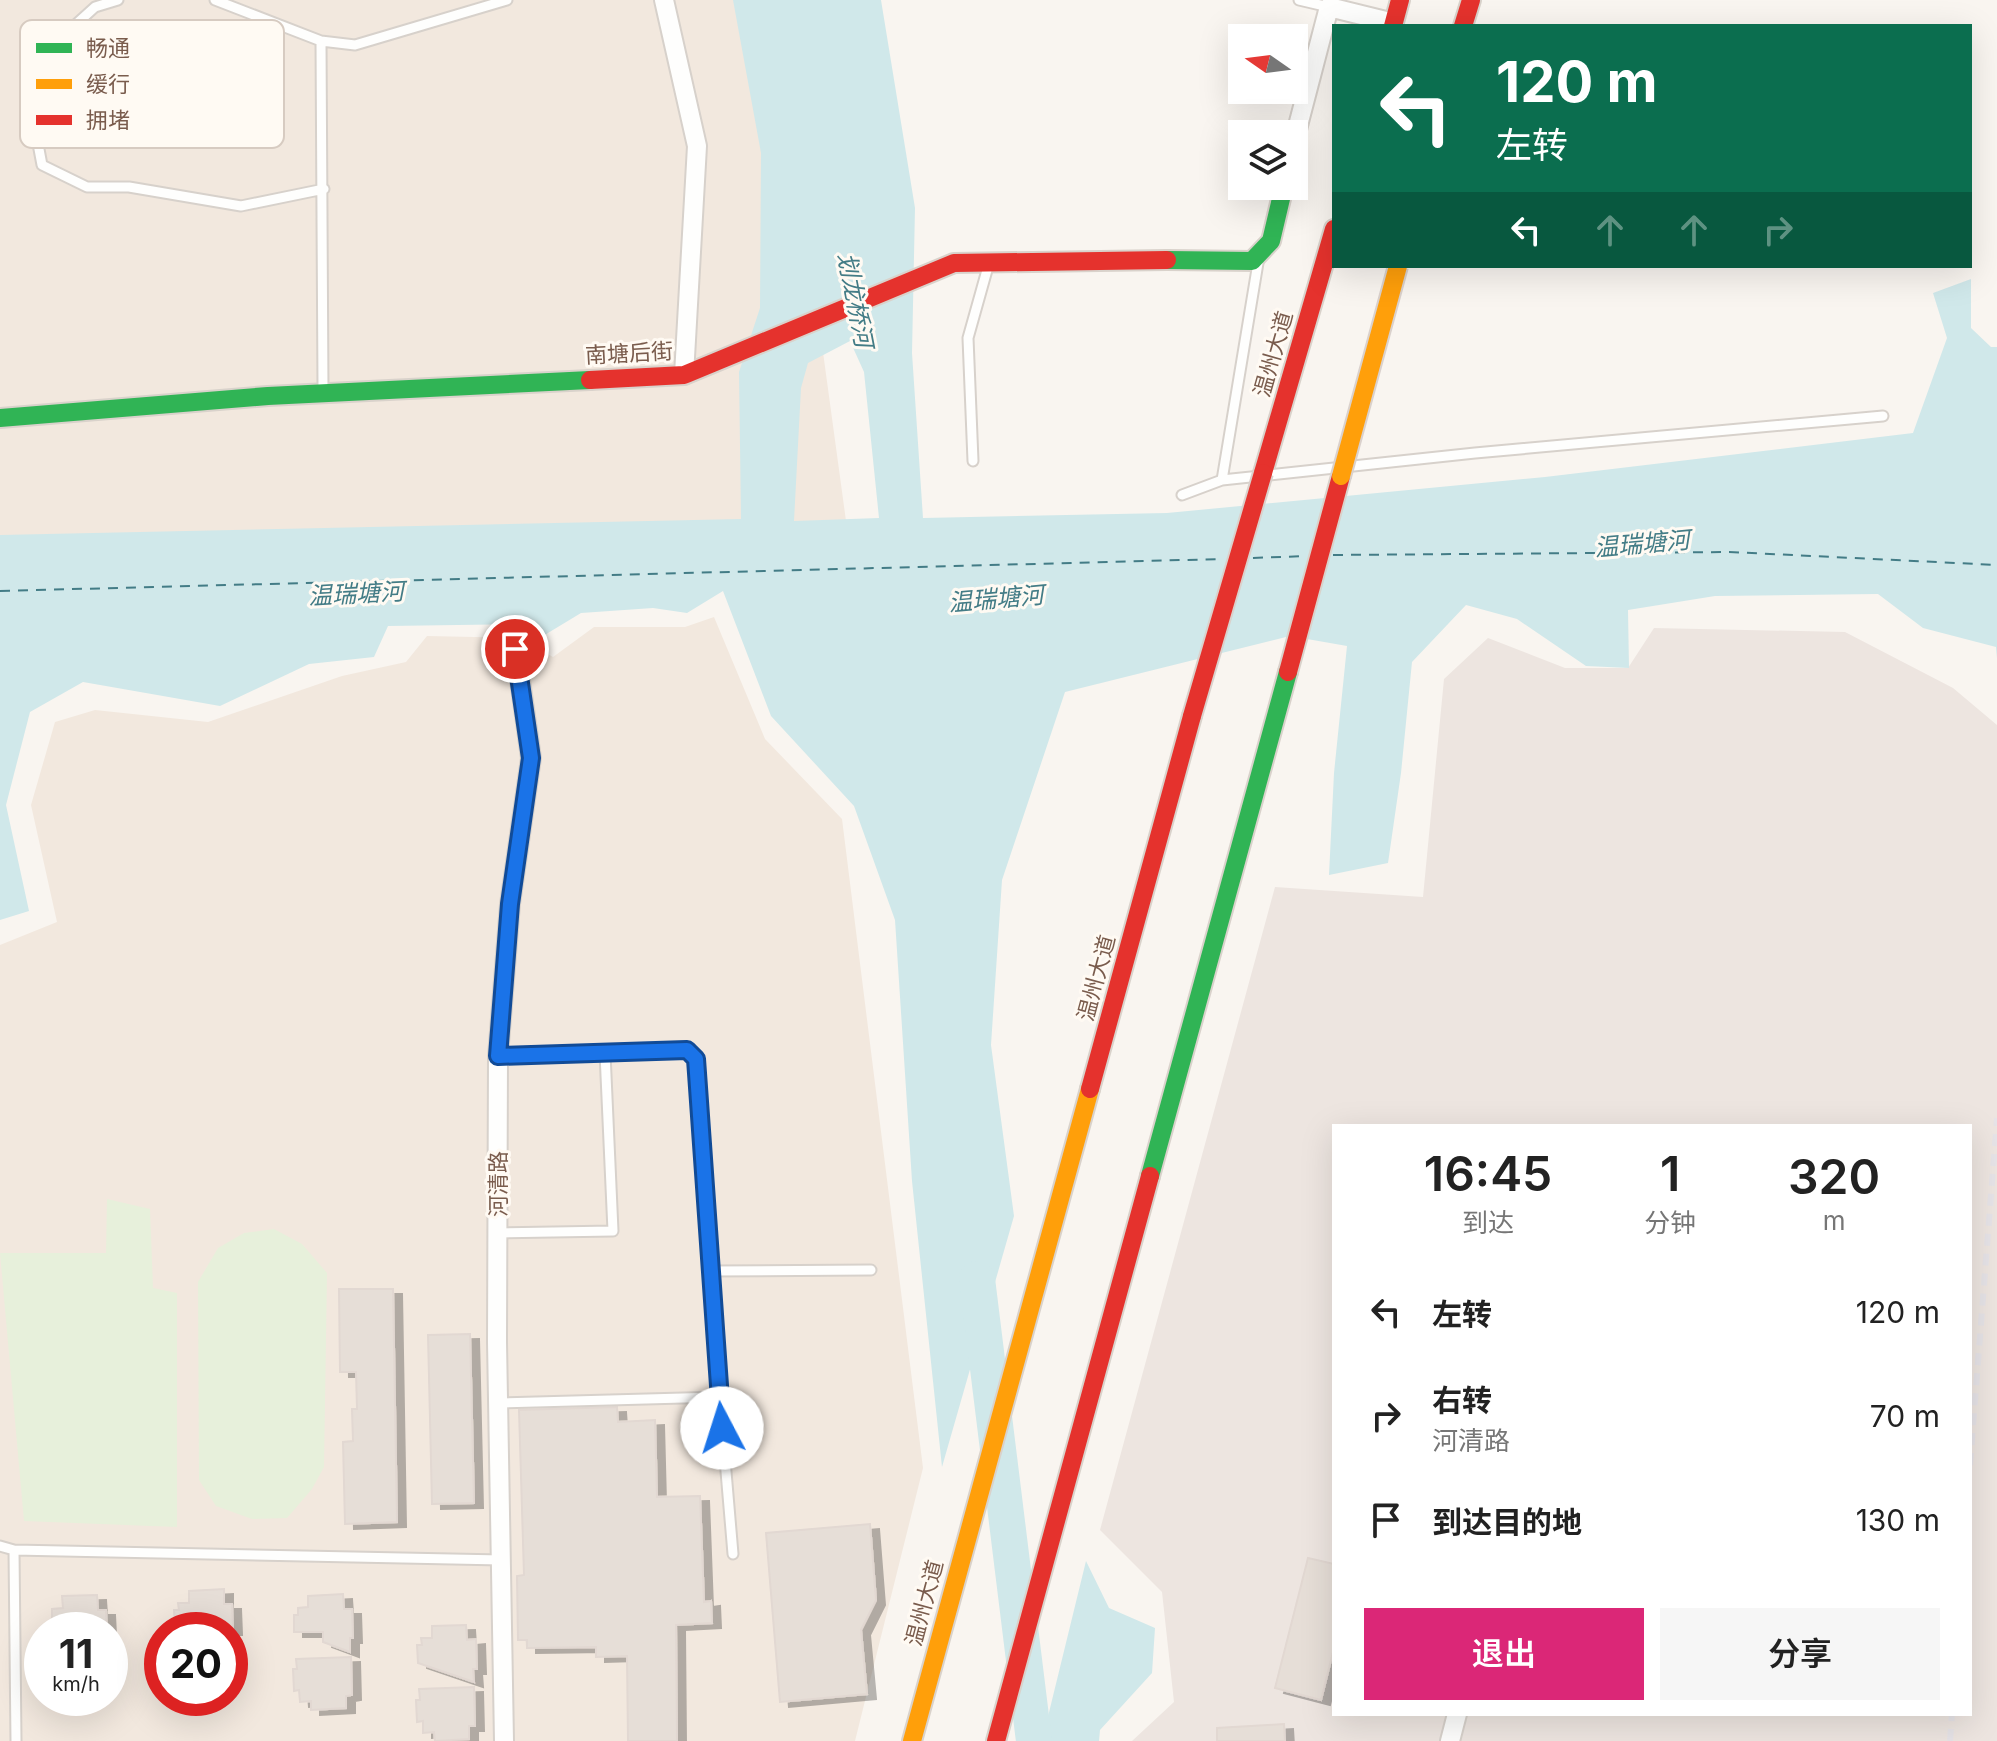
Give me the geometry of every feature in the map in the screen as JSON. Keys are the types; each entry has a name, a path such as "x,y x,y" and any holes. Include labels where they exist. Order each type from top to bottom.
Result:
{"main road":[{"path":"1394,24 1400,0"},
{"path":"1464,24 1471,0"},
{"path":"1260,252 1271,241 1281,200"},
{"name":"温州大道","path":"912,1741 1192,716 1331,238"},
{"name":"南塘后街","path":"0,418 323,393 684,375 954,263 1252,261 1260,252"},
{"path":"996,1741 1397,268"}],"street":[{"path":"664,0 697,146 684,375"},
{"path":"1299,120 1329,7 1394,24"},
{"name":"河清路","path":"504,1741 498,1056 510,904 531,758 513,631"},
{"path":"1450,1741 1456,1716"}],"lane":[{"path":"81,20 95,7 118,0"},
{"path":"215,0 267,20"},
{"path":"284,27 321,41 355,45 507,0"},
{"path":"1303,1 1329,7"},
{"path":"321,41 323,393"},
{"path":"39,148 42,165 87,187 129,187 241,206 324,189"},
{"path":"1222,480 1260,252"},
{"path":"973,461 968,338 990,263"},
{"path":"1182,495 1222,480 1475,453 1883,416"},
{"path":"498,1056 687,1050 696,1059 709,1271 733,1554"},
{"path":"498,1233 613,1231 605,1053"},
{"path":"709,1271 871,1270"},
{"path":"499,1403 720,1397"},
{"path":"0,1546 14,1550 502,1560"},
{"path":"14,1550 16,1741"}],"shaded area":[{"path":"0,0 775,0 852,565 0,583"},
{"path":"714,617 765,739 842,819 923,1468 855,1741 0,1741 0,945 57,922 31,805 55,722 95,710 208,722 342,676 406,662 427,636 520,638 553,657 594,627 685,627"},
{"path":"1654,628 1845,632 1953,688 1997,725 1997,1741 1132,1741 1174,1702 1162,1592 1100,1530 1275,887 1423,897 1444,679 1488,638 1565,668 1628,668"}],"green space":[{"path":"107,1199 150,1209 153,1288 177,1293 177,1527 24,1521 0,1253 106,1253"},
{"path":"274,1229 302,1244 327,1273 324,1467 312,1489 287,1518 252,1519 216,1506 199,1480 198,1282 218,1248 244,1233"}],"water":[{"path":"733,0 881,0 915,208 912,353 923,518 1167,513 1545,477 1913,433 1947,338 1933,293 1971,279 1971,328 1991,347 1997,347 1997,658 1996,647 1923,628 1878,594 1715,596 1628,610 1629,668 1586,666 1517,619 1466,605 1412,662 1388,863 1329,875 1334,773 1347,646 1290,636 1065,692 1002,880 991,1045 1014,1216 942,1467 912,1181 895,920 854,806 771,716 723,591 687,613 653,608 581,613 543,636 532,624 388,626 374,657 309,664 220,706 83,682 30,712 6,805 29,911 0,920 0,535 741,519 739,372 760,308 761,153","holes":["850,341 864,372 879,518 794,521 801,388 808,363"]},
{"path":"1086,1561 1109,1608 1155,1628 1152,1673 1100,1730 1099,1741 1042,1741"}],"building":[{"path":"339,1289 393,1289 397,1522 345,1524 343,1442 353,1441 352,1409 357,1409 356,1372 340,1372"},
{"path":"470,1334 474,1503 432,1504 428,1335"},
{"path":"617,1407 618,1422 655,1420 657,1497 700,1496 704,1602 711,1601 712,1623 676,1625 677,1741 628,1741 627,1656 596,1657 596,1647 527,1648 527,1640 518,1640 517,1576 524,1575 519,1410"},
{"path":"870,1524 876,1600 861,1630 867,1694 780,1702 766,1533"},
{"path":"1308,1558 1332,1564 1332,1656 1321,1700 1275,1688"},
{"path":"224,1589 224,1604 232,1604 232,1612 174,1612 179,1610 178,1603 189,1603 189,1591"},
{"path":"343,1594 344,1609 352,1609 350,1652 323,1642 323,1632 294,1632 294,1615 298,1615 298,1608 308,1607 308,1596"},
{"path":"97,1595 98,1610 106,1612 52,1612 52,1609 63,1608 62,1596"},
{"path":"466,1625 467,1640 476,1639 474,1682 418,1663 417,1645 422,1645 421,1638 432,1638 432,1626"},
{"path":"351,1657 352,1695 346,1696 346,1708 311,1710 311,1701 300,1702 299,1690 294,1691 296,1659"},
{"path":"474,1687 475,1726 469,1726 469,1739 435,1741 434,1732 423,1733 423,1721 417,1722 419,1689"},
{"path":"1284,1724 1285,1741 1217,1741 1217,1728"}],"waterway":[{"path":"977,1279 1034,1741"}],"ferry route":[{"path":"1333,555 1729,552 1997,565"},
{"path":"1253,558 1306,556"},
{"path":"0,591 1222,559"}],"railway":[{"path":"1972,1439 1997,1118"},
{"path":"1950,1741 1952,1716"}],"traffic: fast":[{"path":"1167,260 1252,261 1271,241 1281,200"},
{"path":"0,418 268,396 590,380"},
{"path":"1150,1176 1288,672"}],"traffic: slow":[{"path":"1341,476 1397,268"},
{"path":"912,1741 1090,1089"}],"traffic: jam":[{"path":"1394,24 1400,0"},
{"path":"1464,24 1471,0"},
{"path":"1263,473 1332,236"},
{"path":"590,380 684,375 954,263 1167,260"},
{"path":"1192,716 1263,473"},
{"path":"1288,672 1341,476"},
{"path":"1090,1089 1192,716"},
{"path":"996,1741 1150,1176"}],"route":[{"path":"515,649 531,758 510,904 498,1056 687,1050 696,1059 722,1428"}],"water label":[{"name":"划龙桥河","path":"855,300"},
{"name":"温瑞塘河","path":"1642,544"},
{"name":"温瑞塘河","path":"356,594"},
{"name":"温瑞塘河","path":"996,599"}]}
